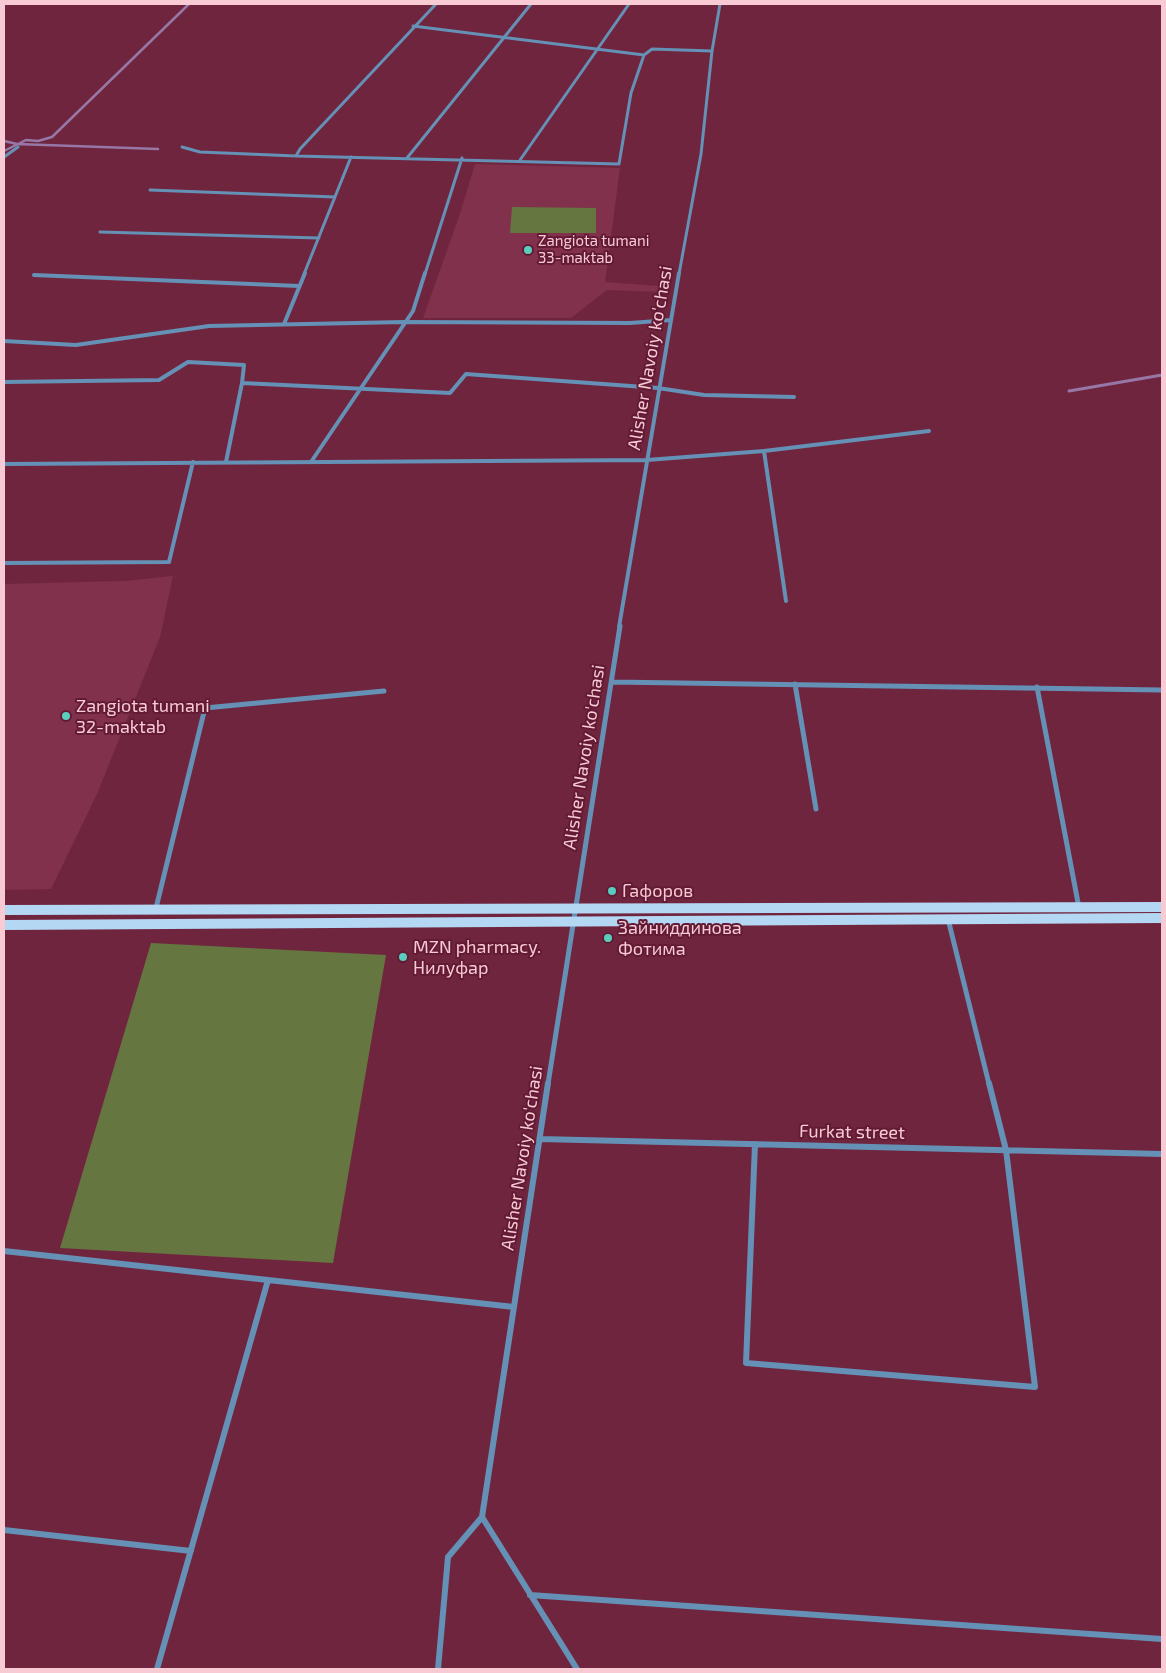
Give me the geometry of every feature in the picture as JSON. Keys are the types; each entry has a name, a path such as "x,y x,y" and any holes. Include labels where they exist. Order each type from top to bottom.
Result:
{"main road":[{"path":"4,910 156,908 1162,907"},
{"path":"4,925 1162,918"}],"street":[{"path":"296,156 300,148 413,26 436,4"},
{"path":"407,158 531,4"},
{"path":"520,160 598,51 629,4"},
{"name":"Alisher Navoiy ko'chasi","path":"482,1517 574,909 658,388 701,154 712,51 720,4"},
{"path":"413,26 598,51 644,55"},
{"path":"182,147 200,152 296,156 462,158 619,164 631,93 644,55 652,49 712,51"},
{"path":"4,157 18,147"},
{"path":"284,324 351,157"},
{"path":"311,462 413,311 462,158"},
{"path":"150,190 335,197"},
{"path":"100,232 319,238"},
{"path":"34,275 299,286"},
{"path":"4,341 76,345 209,326 404,322 630,323 671,320"},
{"path":"4,382 159,380 188,362 244,365 226,462"},
{"path":"242,383 450,393 466,374 658,388 704,395 794,397"},
{"path":"4,464 647,460 764,451 929,431"},
{"path":"764,451 786,601"},
{"path":"4,563 169,562 193,462"},
{"path":"612,682 1162,690"},
{"path":"795,684 816,809"},
{"path":"1037,687 1079,908"},
{"path":"156,908 205,708 384,691"},
{"path":"755,1144 746,1364 1035,1387 1006,1150 948,919"},
{"name":"Furkat street","path":"540,1139 1162,1154"},
{"path":"4,1251 514,1307"},
{"path":"157,1669 268,1280"},
{"path":"438,1669 448,1557 482,1517 577,1669"},
{"path":"4,1530 191,1550"},
{"path":"530,1595 1162,1639"}],"shaded area":[{"name":"Zangiota tumani 33-maktab","path":"475,164 620,168 605,282 659,286 659,292 607,290 571,318 423,318 460,214"},
{"name":"Zangiota tumani 32-maktab","path":"173,576 160,637 97,794 51,889 4,890 4,584 125,581"}],"green space":[{"path":"512,207 596,208 596,233 510,233"},
{"path":"151,943 386,955 333,1263 60,1248"}],"waterway":[{"path":"18,144 26,140 38,141 52,137 189,4"},
{"path":"4,141 18,144"},
{"path":"4,151 18,144"},
{"path":"18,144 158,149"},
{"path":"1069,391 1162,375"}],"place":[{"name":"Zangiota tumani 33-maktab","path":"528,250"},
{"name":"Zangiota tumani 32-maktab","path":"66,716"},
{"name":"Гафоров","path":"612,891"},
{"name":"Зайниддинова Фотима","path":"608,938"},
{"name":"MZN pharmacy. Нилуфар","path":"403,957"}]}
